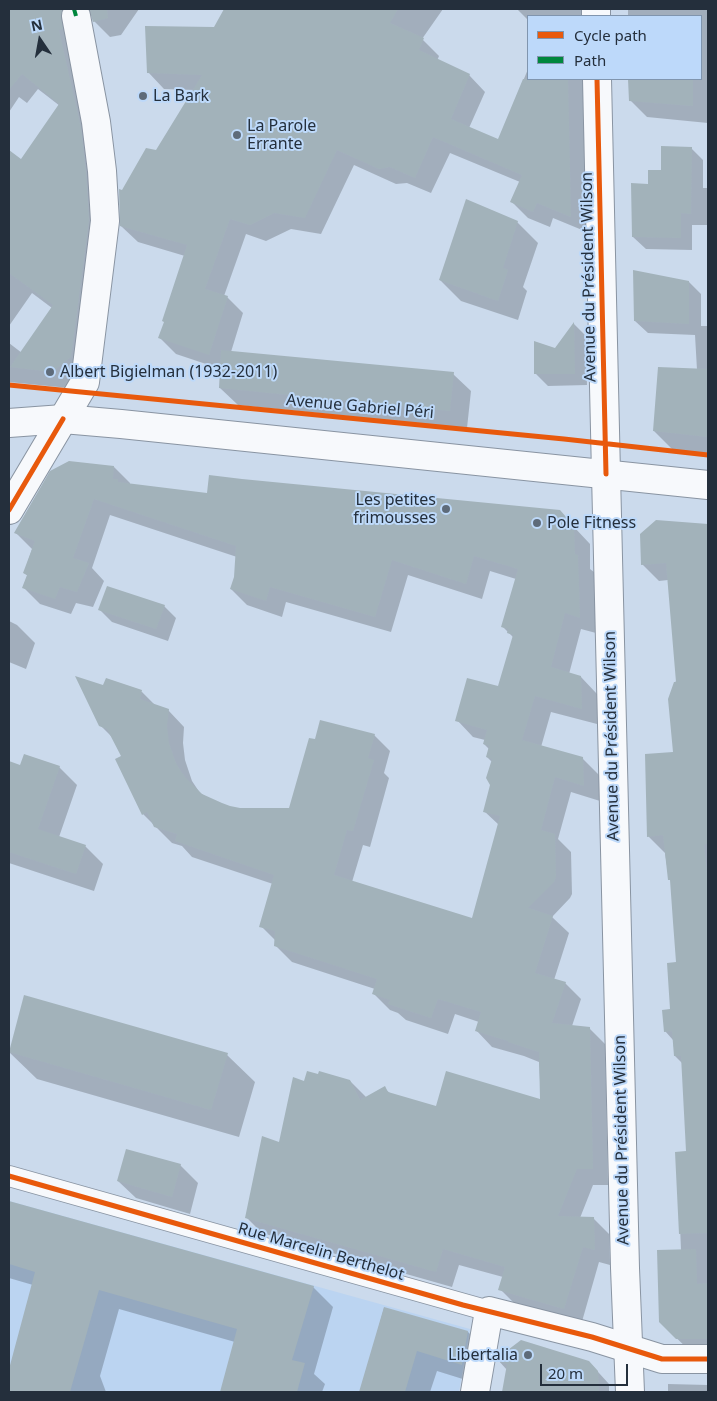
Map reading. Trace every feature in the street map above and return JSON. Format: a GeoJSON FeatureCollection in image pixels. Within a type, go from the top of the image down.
{"type":"FeatureCollection","features":[{"type":"Feature","properties":{"kind":"street"},"geometry":{"type":"LineString","coordinates":[[9,510],[85,382],[105,221],[102,171],[96,122],[75,12]]}},
{"type":"Feature","properties":{"kind":"street","name":"Avenue du Président Wilson"},"geometry":{"type":"LineString","coordinates":[[597,80],[625,1268],[630,1392]]}},
{"type":"Feature","properties":{"kind":"street"},"geometry":{"type":"LineString","coordinates":[[9,423],[63,419],[708,486]]}},
{"type":"Feature","properties":{"kind":"street","name":"Rue Marcelin Berthelot"},"geometry":{"type":"LineString","coordinates":[[9,1176],[489,1312],[592,1337],[662,1359],[708,1360]]}},
{"type":"Feature","properties":{"kind":"street"},"geometry":{"type":"LineString","coordinates":[[475,1392],[489,1312]]}},
{"type":"Feature","properties":{"kind":"shaded area"},"geometry":{"type":"Polygon","coordinates":[[[9,1201],[470,1329],[459,1392],[9,1392],[9,1201]]]}},
{"type":"Feature","properties":{"kind":"building"},"geometry":{"type":"Polygon","coordinates":[[[9,9],[63,9],[61,18],[63,29],[59,30],[81,128],[89,220],[71,357],[52,372],[10,367],[53,305],[9,273],[9,150],[21,159],[59,104],[22,74],[9,90],[9,9]]]}},
{"type":"Feature","properties":{"kind":"building"},"geometry":{"type":"Polygon","coordinates":[[[89,9],[107,9],[108,18],[93,22],[89,9]]]}},
{"type":"Feature","properties":{"kind":"building"},"geometry":{"type":"Polygon","coordinates":[[[224,9],[398,9],[390,23],[424,38],[419,50],[470,74],[451,119],[498,139],[523,79],[568,80],[571,217],[537,203],[533,212],[510,202],[522,175],[433,137],[415,178],[390,167],[379,169],[337,150],[305,218],[274,213],[250,225],[230,219],[205,289],[228,296],[209,355],[158,338],[187,245],[120,226],[119,189],[122,190],[146,148],[156,150],[202,75],[147,73],[145,26],[214,27],[224,9]]]}},
{"type":"Feature","properties":{"kind":"building"},"geometry":{"type":"Polygon","coordinates":[[[628,80],[693,80],[693,106],[629,101],[628,80]]]}},
{"type":"Feature","properties":{"kind":"building"},"geometry":{"type":"Polygon","coordinates":[[[661,146],[692,147],[691,214],[681,213],[681,238],[632,237],[631,183],[648,184],[648,170],[661,170],[661,146]]]}},
{"type":"Feature","properties":{"kind":"building"},"geometry":{"type":"Polygon","coordinates":[[[466,199],[518,221],[503,268],[508,270],[498,301],[439,280],[466,199]]]}},
{"type":"Feature","properties":{"kind":"building"},"geometry":{"type":"Polygon","coordinates":[[[633,270],[689,281],[689,324],[634,321],[633,270]]]}},
{"type":"Feature","properties":{"kind":"building"},"geometry":{"type":"Polygon","coordinates":[[[574,322],[575,374],[534,374],[534,341],[555,348],[574,322]]]}},
{"type":"Feature","properties":{"kind":"building"},"geometry":{"type":"Polygon","coordinates":[[[221,350],[454,372],[450,411],[219,388],[221,350]]]}},
{"type":"Feature","properties":{"kind":"building"},"geometry":{"type":"Polygon","coordinates":[[[658,367],[708,369],[708,437],[653,431],[658,367]]]}},
{"type":"Feature","properties":{"kind":"building"},"geometry":{"type":"Polygon","coordinates":[[[69,461],[114,466],[113,479],[118,479],[118,482],[207,493],[209,475],[560,510],[574,526],[575,554],[578,555],[580,618],[565,613],[551,667],[581,676],[582,709],[535,696],[522,740],[583,757],[584,786],[555,777],[541,830],[555,834],[556,877],[554,882],[528,908],[553,916],[535,973],[566,982],[552,1023],[590,1027],[593,1169],[577,1169],[558,1216],[594,1217],[595,1250],[583,1247],[564,1309],[498,1290],[505,1267],[443,1249],[436,1272],[245,1218],[262,1136],[279,1142],[293,1077],[304,1081],[307,1071],[318,1074],[319,1071],[350,1080],[360,1100],[385,1086],[388,1092],[436,1106],[446,1071],[540,1099],[539,1052],[475,1031],[481,1012],[438,999],[431,1018],[388,1004],[390,1000],[372,994],[377,979],[274,946],[275,931],[259,927],[274,875],[175,841],[177,834],[154,827],[147,812],[142,815],[115,759],[121,756],[107,729],[99,726],[75,676],[103,685],[106,678],[142,690],[140,699],[169,709],[167,726],[169,743],[180,770],[202,794],[230,806],[240,808],[289,808],[309,738],[315,739],[320,720],[375,734],[368,758],[374,760],[353,831],[347,830],[334,875],[472,918],[500,816],[483,812],[490,785],[486,778],[492,759],[486,757],[489,746],[483,744],[487,730],[455,721],[467,678],[498,686],[513,635],[507,633],[508,629],[501,627],[518,569],[474,556],[466,584],[392,560],[375,617],[270,587],[266,601],[230,589],[234,577],[236,546],[94,499],[73,558],[89,563],[77,592],[60,587],[55,599],[22,588],[27,575],[23,573],[35,541],[14,533],[50,471],[69,461]]]}},
{"type":"Feature","properties":{"kind":"building"},"geometry":{"type":"Polygon","coordinates":[[[656,520],[708,524],[708,843],[704,845],[708,881],[708,1233],[679,1234],[675,1152],[686,1151],[681,1056],[674,1056],[672,1031],[664,1032],[662,1010],[670,1009],[667,963],[676,962],[670,880],[668,880],[663,835],[647,837],[645,754],[673,752],[668,699],[674,682],[676,682],[666,563],[641,565],[640,534],[656,520]]]}},
{"type":"Feature","properties":{"kind":"building"},"geometry":{"type":"Polygon","coordinates":[[[107,586],[165,605],[156,629],[98,610],[107,586]]]}},
{"type":"Feature","properties":{"kind":"building"},"geometry":{"type":"Polygon","coordinates":[[[24,754],[60,766],[38,829],[86,845],[76,874],[9,852],[9,761],[20,765],[24,754]]]}},
{"type":"Feature","properties":{"kind":"building"},"geometry":{"type":"Polygon","coordinates":[[[24,995],[228,1053],[211,1110],[9,1052],[24,995]]]}},
{"type":"Feature","properties":{"kind":"building"},"geometry":{"type":"Polygon","coordinates":[[[126,1149],[181,1164],[172,1197],[117,1181],[126,1149]]]}},
{"type":"Feature","properties":{"kind":"building"},"geometry":{"type":"Polygon","coordinates":[[[9,1201],[314,1286],[292,1360],[305,1363],[297,1392],[220,1392],[237,1329],[99,1290],[70,1392],[9,1392],[9,1369],[35,1272],[9,1264],[9,1201]]]}},
{"type":"Feature","properties":{"kind":"building"},"geometry":{"type":"Polygon","coordinates":[[[696,1249],[697,1284],[708,1283],[708,1339],[676,1339],[659,1322],[657,1250],[696,1249]]]}},
{"type":"Feature","properties":{"kind":"building"},"geometry":{"type":"Polygon","coordinates":[[[384,1307],[468,1331],[462,1365],[417,1351],[405,1392],[359,1392],[384,1307]]]}},
{"type":"Feature","properties":{"kind":"building"},"geometry":{"type":"Polygon","coordinates":[[[521,1340],[589,1361],[598,1371],[599,1392],[502,1392],[507,1364],[496,1361],[496,1359],[521,1340]]]}},
{"type":"Feature","properties":{"kind":"marked path"},"geometry":{"type":"LineString","coordinates":[[74,9],[76,16]]}},
{"type":"Feature","properties":{"kind":"cycle path"},"geometry":{"type":"LineString","coordinates":[[597,80],[606,474]]}},
{"type":"Feature","properties":{"kind":"cycle path","name":"Avenue Gabriel Péri"},"geometry":{"type":"LineString","coordinates":[[9,385],[564,439],[708,455]]}},
{"type":"Feature","properties":{"kind":"cycle path"},"geometry":{"type":"LineString","coordinates":[[9,510],[63,419]]}},
{"type":"Feature","properties":{"kind":"cycle path"},"geometry":{"type":"LineString","coordinates":[[9,1176],[463,1305],[592,1337],[662,1359],[708,1359]]}},
{"type":"Feature","properties":{"kind":"place","name":"La Bark"},"geometry":{"type":"Point","coordinates":[143,96]}},
{"type":"Feature","properties":{"kind":"place","name":"La Parole Errante"},"geometry":{"type":"Point","coordinates":[237,135]}},
{"type":"Feature","properties":{"kind":"place","name":"Albert Bigielman (1932-2011)"},"geometry":{"type":"Point","coordinates":[50,372]}},
{"type":"Feature","properties":{"kind":"place","name":"Les petites frimousses"},"geometry":{"type":"Point","coordinates":[446,509]}},
{"type":"Feature","properties":{"kind":"place","name":"Pole Fitness"},"geometry":{"type":"Point","coordinates":[537,523]}},
{"type":"Feature","properties":{"kind":"place","name":"Libertalia"},"geometry":{"type":"Point","coordinates":[528,1355]}}]}
